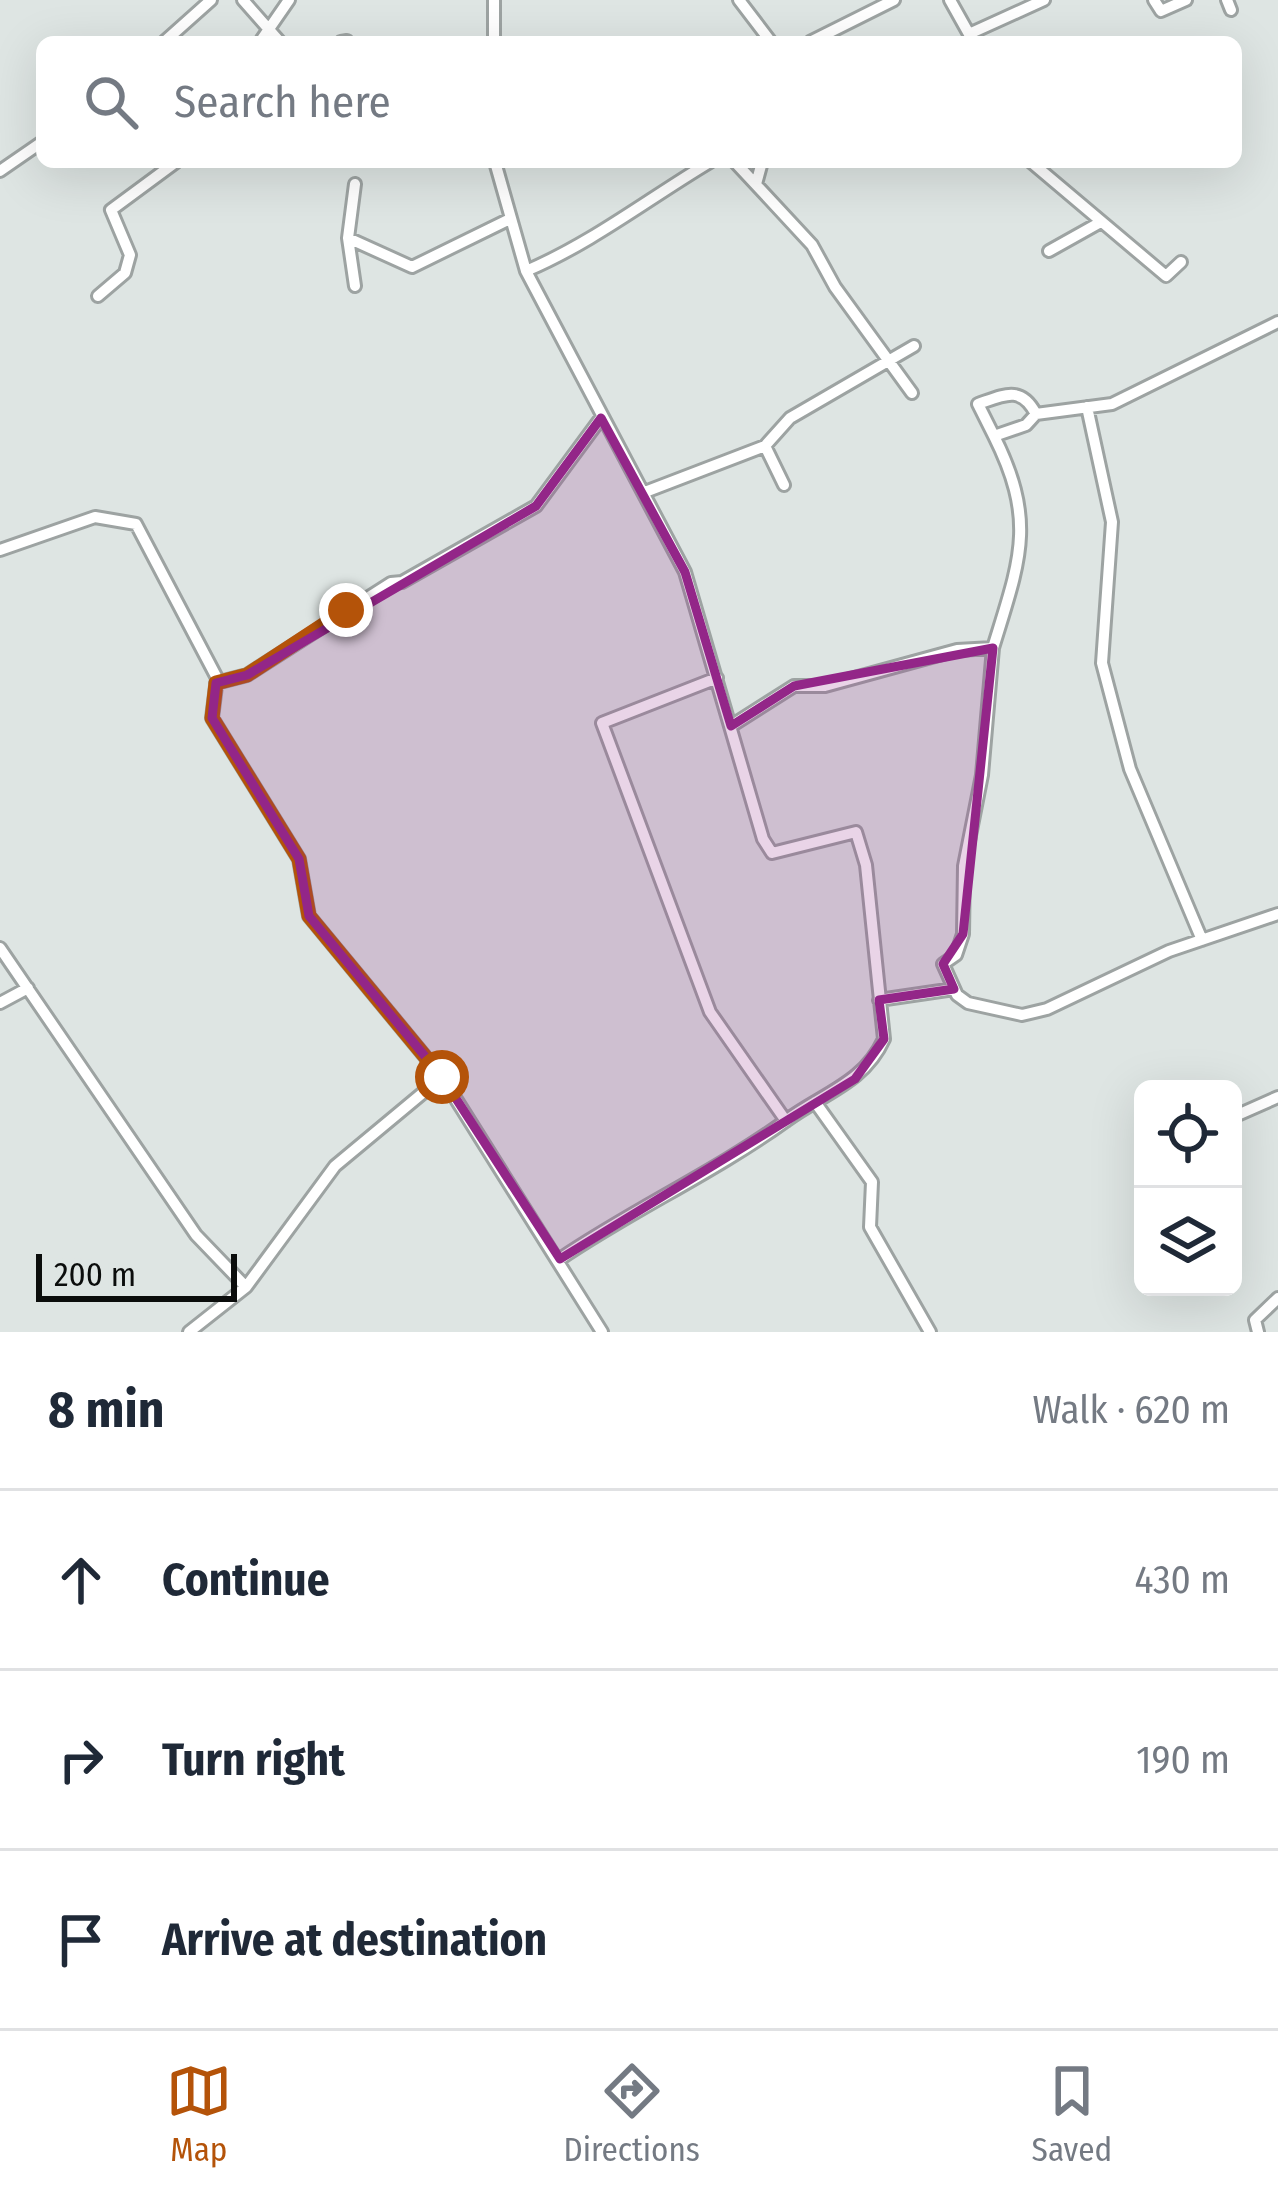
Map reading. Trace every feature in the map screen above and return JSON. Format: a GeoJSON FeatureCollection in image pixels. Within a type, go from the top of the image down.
{"type":"FeatureCollection","features":[{"type":"Feature","properties":{"kind":"street"},"geometry":{"type":"LineString","coordinates":[[171,36],[211,0]]}},
{"type":"Feature","properties":{"kind":"street"},"geometry":{"type":"LineString","coordinates":[[243,0],[275,36]]}},
{"type":"Feature","properties":{"kind":"street"},"geometry":{"type":"LineString","coordinates":[[263,36],[289,0]]}},
{"type":"Feature","properties":{"kind":"street"},"geometry":{"type":"LineString","coordinates":[[494,0],[494,36]]}},
{"type":"Feature","properties":{"kind":"street"},"geometry":{"type":"LineString","coordinates":[[739,0],[766,36]]}},
{"type":"Feature","properties":{"kind":"street"},"geometry":{"type":"LineString","coordinates":[[822,36],[894,0]]}},
{"type":"Feature","properties":{"kind":"street"},"geometry":{"type":"LineString","coordinates":[[950,0],[965,36]]}},
{"type":"Feature","properties":{"kind":"street"},"geometry":{"type":"LineString","coordinates":[[970,36],[1044,0]]}},
{"type":"Feature","properties":{"kind":"street"},"geometry":{"type":"LineString","coordinates":[[1154,0],[1161,11],[1186,0]]}},
{"type":"Feature","properties":{"kind":"street"},"geometry":{"type":"LineString","coordinates":[[0,171],[36,146]]}},
{"type":"Feature","properties":{"kind":"street"},"geometry":{"type":"LineString","coordinates":[[98,296],[125,273],[130,255],[109,214],[168,168]]}},
{"type":"Feature","properties":{"kind":"street"},"geometry":{"type":"LineString","coordinates":[[496,168],[526,271],[685,572],[772,853],[856,832],[866,865],[884,1040],[874,1061],[726,1164],[656,1198],[560,1259]]}},
{"type":"Feature","properties":{"kind":"street"},"geometry":{"type":"LineString","coordinates":[[526,271],[581,248],[620,216],[700,168]]}},
{"type":"Feature","properties":{"kind":"street"},"geometry":{"type":"LineString","coordinates":[[741,168],[812,245],[835,287],[912,393]]}},
{"type":"Feature","properties":{"kind":"street"},"geometry":{"type":"LineString","coordinates":[[756,184],[760,168]]}},
{"type":"Feature","properties":{"kind":"street"},"geometry":{"type":"LineString","coordinates":[[1039,168],[1166,275],[1181,262]]}},
{"type":"Feature","properties":{"kind":"street"},"geometry":{"type":"LineString","coordinates":[[355,184],[348,238],[355,286]]}},
{"type":"Feature","properties":{"kind":"street"},"geometry":{"type":"LineString","coordinates":[[348,238],[412,267],[438,259],[509,219]]}},
{"type":"Feature","properties":{"kind":"street"},"geometry":{"type":"LineString","coordinates":[[1049,251],[1099,223]]}},
{"type":"Feature","properties":{"kind":"street"},"geometry":{"type":"LineString","coordinates":[[994,436],[1026,424],[1036,414],[1112,404],[1278,322]]}},
{"type":"Feature","properties":{"kind":"street"},"geometry":{"type":"LineString","coordinates":[[645,492],[766,446],[790,418],[914,346]]}},
{"type":"Feature","properties":{"kind":"street"},"geometry":{"type":"LineString","coordinates":[[1036,414],[1026,397],[1015,392],[978,404],[978,413],[1017,481],[1024,532],[993,647],[982,775],[964,866],[963,934],[956,955],[943,964],[954,989],[968,1003],[1022,1015],[1202,940],[1278,914]]}},
{"type":"Feature","properties":{"kind":"street"},"geometry":{"type":"LineString","coordinates":[[1087,407],[1112,522],[1102,663],[1130,769],[1202,940]]}},
{"type":"Feature","properties":{"kind":"street"},"geometry":{"type":"LineString","coordinates":[[216,683],[247,675],[391,583],[401,582],[536,506],[601,418]]}},
{"type":"Feature","properties":{"kind":"street"},"geometry":{"type":"LineString","coordinates":[[766,446],[784,485]]}},
{"type":"Feature","properties":{"kind":"street"},"geometry":{"type":"LineString","coordinates":[[0,550],[95,518],[136,524],[216,683],[212,718],[299,859],[309,916],[442,1077],[602,1332]]}},
{"type":"Feature","properties":{"kind":"street"},"geometry":{"type":"LineString","coordinates":[[731,726],[794,686],[825,686],[957,650],[993,647]]}},
{"type":"Feature","properties":{"kind":"street"},"geometry":{"type":"LineString","coordinates":[[717,678],[602,723],[710,1012],[786,1121]]}},
{"type":"Feature","properties":{"kind":"street"},"geometry":{"type":"LineString","coordinates":[[0,948],[196,1235],[245,1287]]}},
{"type":"Feature","properties":{"kind":"street"},"geometry":{"type":"LineString","coordinates":[[0,1003],[28,988]]}},
{"type":"Feature","properties":{"kind":"street"},"geometry":{"type":"LineString","coordinates":[[879,1000],[954,989]]}},
{"type":"Feature","properties":{"kind":"street"},"geometry":{"type":"LineString","coordinates":[[189,1332],[245,1287],[335,1166],[442,1077]]}},
{"type":"Feature","properties":{"kind":"street"},"geometry":{"type":"LineString","coordinates":[[1242,1113],[1278,1096]]}},
{"type":"Feature","properties":{"kind":"street"},"geometry":{"type":"LineString","coordinates":[[815,1102],[872,1182],[871,1227],[929,1332]]}},
{"type":"Feature","properties":{"kind":"street"},"geometry":{"type":"LineString","coordinates":[[1258,1332],[1255,1321],[1278,1298]]}},
{"type":"Feature","properties":{"kind":"highlighted area"},"geometry":{"type":"Polygon","coordinates":[[[601,418],[685,572],[731,726],[794,686],[993,648],[963,934],[943,964],[954,989],[879,1000],[884,1039],[855,1079],[560,1259],[442,1077],[309,916],[299,859],[212,718],[216,683],[247,675],[536,506],[601,418]]]}},
{"type":"Feature","properties":{"kind":"route"},"geometry":{"type":"LineString","coordinates":[[346,610],[247,675],[216,683],[212,718],[299,859],[309,916],[442,1077]]}}]}
